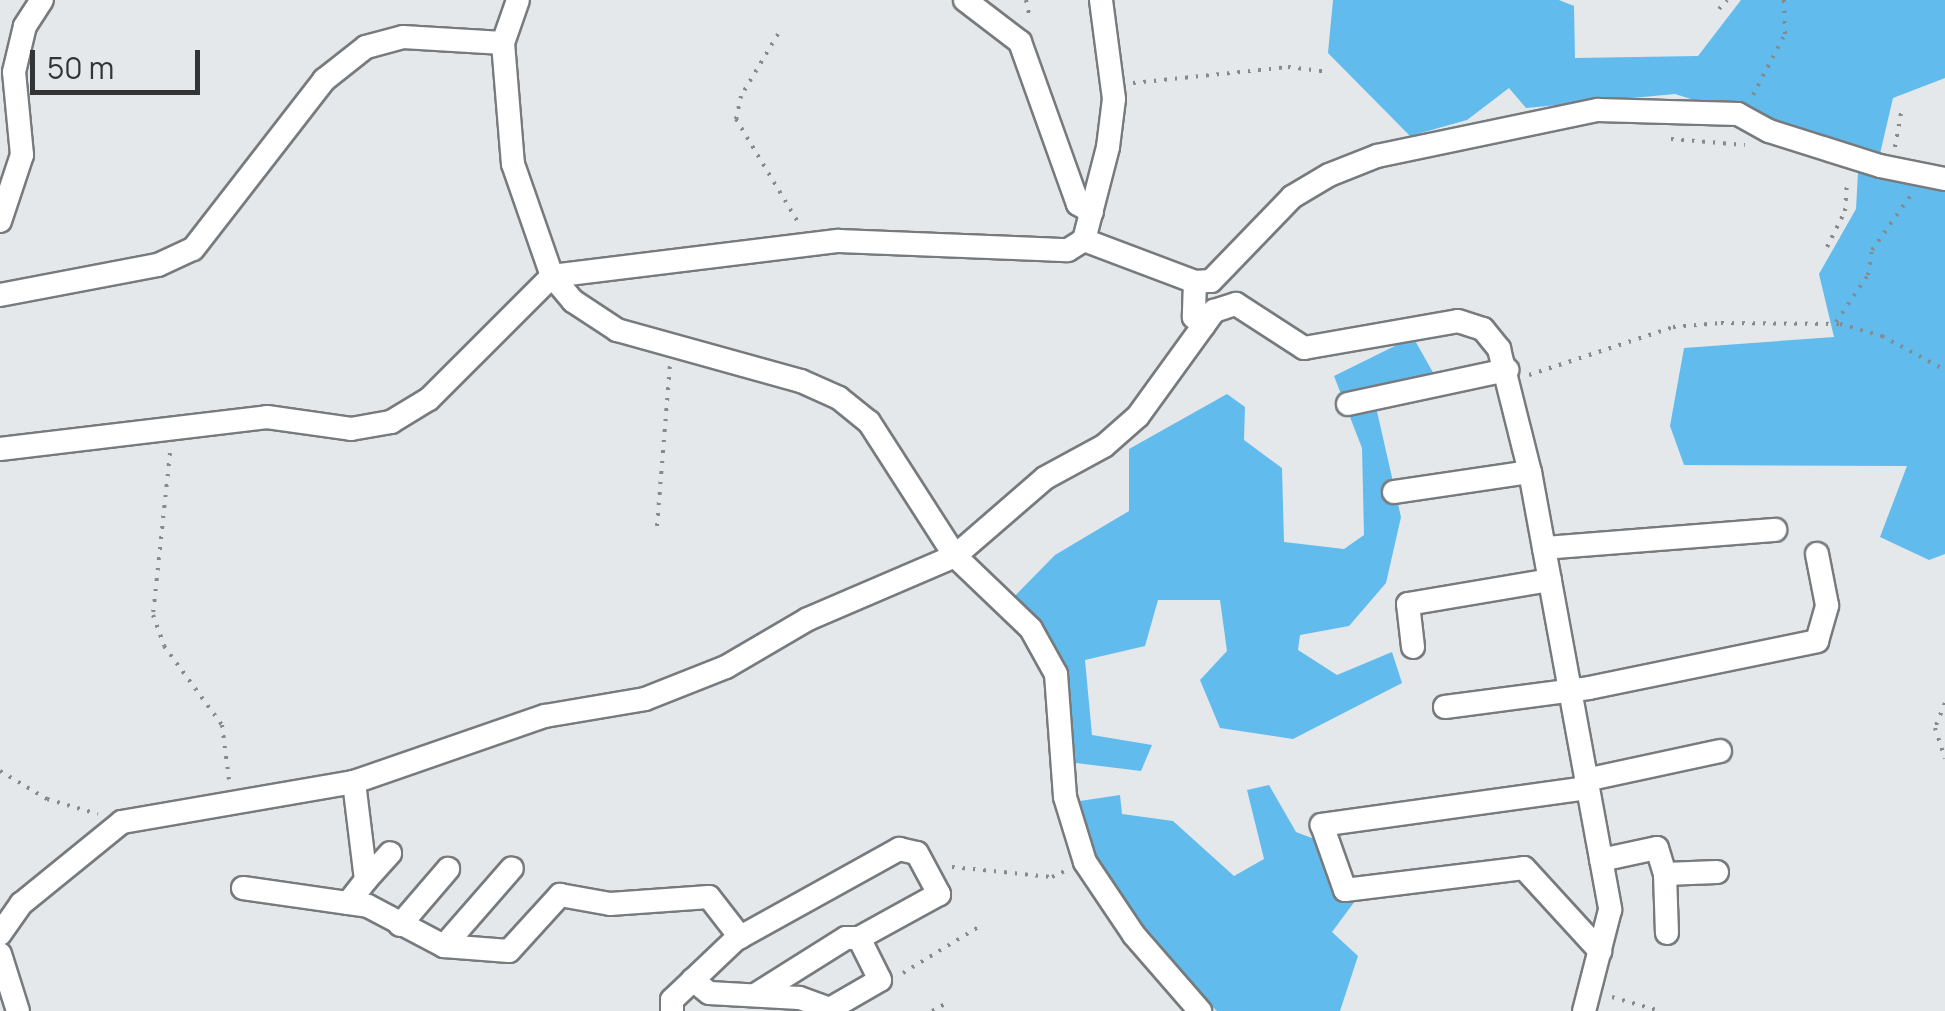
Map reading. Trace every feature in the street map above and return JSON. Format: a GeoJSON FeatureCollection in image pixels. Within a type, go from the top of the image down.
{"type":"FeatureCollection","features":[{"type":"Feature","properties":{"kind":"street"},"geometry":{"type":"LineString","coordinates":[[0,221],[22,156],[14,72],[26,26],[42,0]]}},
{"type":"Feature","properties":{"kind":"street"},"geometry":{"type":"LineString","coordinates":[[518,0],[503,43],[514,164],[552,276],[573,301],[617,330],[801,381],[839,398],[869,422],[956,556],[1031,629],[1056,674],[1065,798],[1085,862],[1134,935],[1200,1011]]}},
{"type":"Feature","properties":{"kind":"street"},"geometry":{"type":"LineString","coordinates":[[965,0],[1020,42],[1078,204],[1092,212]]}},
{"type":"Feature","properties":{"kind":"street"},"geometry":{"type":"LineString","coordinates":[[0,450],[68,438],[174,432],[267,417],[351,429],[391,422],[429,399],[552,276],[839,241],[1068,250],[1084,240],[1108,146],[1112,85],[1101,0]]}},
{"type":"Feature","properties":{"kind":"street"},"geometry":{"type":"LineString","coordinates":[[0,294],[158,265],[193,249],[324,80],[366,48],[402,37],[503,43]]}},
{"type":"Feature","properties":{"kind":"street"},"geometry":{"type":"LineString","coordinates":[[1084,240],[1195,282],[1211,281],[1292,196],[1376,156],[1598,110],[1738,114],[1769,131],[1848,156],[1918,176],[1945,179]]}},
{"type":"Feature","properties":{"kind":"street"},"geometry":{"type":"LineString","coordinates":[[1195,282],[1194,317],[1204,326]]}},
{"type":"Feature","properties":{"kind":"street"},"geometry":{"type":"LineString","coordinates":[[0,934],[21,904],[122,822],[354,782],[545,716],[644,699],[726,667],[808,620],[956,556],[1045,478],[1104,446],[1138,416],[1214,311],[1236,304],[1304,348],[1470,323],[1493,338],[1508,375],[1530,472],[1610,910],[1586,1001]]}},
{"type":"Feature","properties":{"kind":"street"},"geometry":{"type":"LineString","coordinates":[[1348,404],[1508,375]]}},
{"type":"Feature","properties":{"kind":"street"},"geometry":{"type":"LineString","coordinates":[[1394,492],[1530,472]]}},
{"type":"Feature","properties":{"kind":"street"},"geometry":{"type":"LineString","coordinates":[[1544,548],[1775,530]]}},
{"type":"Feature","properties":{"kind":"street"},"geometry":{"type":"LineString","coordinates":[[1445,706],[1572,689],[1817,642],[1826,605],[1816,554]]}},
{"type":"Feature","properties":{"kind":"street"},"geometry":{"type":"LineString","coordinates":[[1414,647],[1408,604],[1550,580]]}},
{"type":"Feature","properties":{"kind":"street"},"geometry":{"type":"LineString","coordinates":[[1600,951],[1524,868],[1345,890],[1322,825],[1586,784],[1720,752]]}},
{"type":"Feature","properties":{"kind":"street"},"geometry":{"type":"LineString","coordinates":[[354,782],[366,880]]}},
{"type":"Feature","properties":{"kind":"street"},"geometry":{"type":"LineString","coordinates":[[1601,860],[1657,848],[1666,874],[1668,932]]}},
{"type":"Feature","properties":{"kind":"street"},"geometry":{"type":"LineString","coordinates":[[672,1011],[672,1000],[740,937],[899,850],[918,853],[939,894],[860,938],[846,938],[755,996]]}},
{"type":"Feature","properties":{"kind":"street"},"geometry":{"type":"LineString","coordinates":[[348,903],[390,853]]}},
{"type":"Feature","properties":{"kind":"street"},"geometry":{"type":"LineString","coordinates":[[444,946],[512,868]]}},
{"type":"Feature","properties":{"kind":"street"},"geometry":{"type":"LineString","coordinates":[[400,925],[448,869]]}},
{"type":"Feature","properties":{"kind":"street"},"geometry":{"type":"LineString","coordinates":[[1666,874],[1716,872]]}},
{"type":"Feature","properties":{"kind":"street"},"geometry":{"type":"LineString","coordinates":[[243,888],[348,903],[444,946],[509,951],[560,896],[610,904],[709,897],[740,937]]}},
{"type":"Feature","properties":{"kind":"street"},"geometry":{"type":"LineString","coordinates":[[693,980],[709,993],[798,998],[830,1009],[880,980],[860,938]]}},
{"type":"Feature","properties":{"kind":"street"},"geometry":{"type":"LineString","coordinates":[[0,954],[18,1011]]}},
{"type":"Feature","properties":{"kind":"path"},"geometry":{"type":"LineString","coordinates":[[1719,9],[1727,0]]}},
{"type":"Feature","properties":{"kind":"path"},"geometry":{"type":"LineString","coordinates":[[1738,114],[1780,48],[1784,0]]}},
{"type":"Feature","properties":{"kind":"path"},"geometry":{"type":"LineString","coordinates":[[778,34],[741,96],[736,119],[794,211],[801,246]]}},
{"type":"Feature","properties":{"kind":"path"},"geometry":{"type":"LineString","coordinates":[[1112,85],[1288,67],[1327,72]]}},
{"type":"Feature","properties":{"kind":"path"},"geometry":{"type":"LineString","coordinates":[[1891,169],[1901,112]]}},
{"type":"Feature","properties":{"kind":"path"},"geometry":{"type":"LineString","coordinates":[[1670,139],[1747,145],[1769,131]]}},
{"type":"Feature","properties":{"kind":"path"},"geometry":{"type":"LineString","coordinates":[[1828,247],[1845,211],[1848,156]]}},
{"type":"Feature","properties":{"kind":"path"},"geometry":{"type":"LineString","coordinates":[[1836,324],[1918,176]]}},
{"type":"Feature","properties":{"kind":"path"},"geometry":{"type":"LineString","coordinates":[[1508,375],[1673,326],[1836,324],[1882,336],[1945,370]]}},
{"type":"Feature","properties":{"kind":"path"},"geometry":{"type":"LineString","coordinates":[[657,526],[672,348]]}},
{"type":"Feature","properties":{"kind":"path"},"geometry":{"type":"LineString","coordinates":[[174,432],[153,615],[164,646],[222,726],[229,805]]}},
{"type":"Feature","properties":{"kind":"path"},"geometry":{"type":"LineString","coordinates":[[1945,703],[1935,728],[1945,758]]}},
{"type":"Feature","properties":{"kind":"path"},"geometry":{"type":"LineString","coordinates":[[0,772],[46,799],[122,822]]}},
{"type":"Feature","properties":{"kind":"path"},"geometry":{"type":"LineString","coordinates":[[928,874],[943,867],[1052,877],[1085,862]]}},
{"type":"Feature","properties":{"kind":"path"},"geometry":{"type":"LineString","coordinates":[[880,980],[891,980],[980,926]]}},
{"type":"Feature","properties":{"kind":"path"},"geometry":{"type":"LineString","coordinates":[[1586,1001],[1660,1011]]}},
{"type":"Feature","properties":{"kind":"path"},"geometry":{"type":"LineString","coordinates":[[932,1011],[948,1002]]}},
{"type":"Feature","properties":{"kind":"shaded area"},"geometry":{"type":"Polygon","coordinates":[[[1333,0],[1559,0],[1574,6],[1575,58],[1698,56],[1741,0],[1945,0],[1945,78],[1893,98],[1879,158],[1675,94],[1526,108],[1509,88],[1467,120],[1410,136],[1328,53],[1333,0]]]}},
{"type":"Feature","properties":{"kind":"shaded area"},"geometry":{"type":"Polygon","coordinates":[[[1858,172],[1945,190],[1945,554],[1929,560],[1880,537],[1907,466],[1684,465],[1670,426],[1684,348],[1834,337],[1819,274],[1856,209],[1858,172]]]}},
{"type":"Feature","properties":{"kind":"shaded area"},"geometry":{"type":"Polygon","coordinates":[[[1413,337],[1444,392],[1376,407],[1401,517],[1386,583],[1349,626],[1300,635],[1298,650],[1337,675],[1392,652],[1402,683],[1293,739],[1220,728],[1200,680],[1227,651],[1220,600],[1158,600],[1145,646],[1085,660],[1092,735],[1152,745],[1141,771],[1076,763],[1067,679],[1010,601],[1055,555],[1129,511],[1129,449],[1227,394],[1245,407],[1244,440],[1282,468],[1284,542],[1344,549],[1364,535],[1362,448],[1334,376],[1413,337]]]}},
{"type":"Feature","properties":{"kind":"shaded area"},"geometry":{"type":"Polygon","coordinates":[[[1269,785],[1296,832],[1317,840],[1337,893],[1355,901],[1332,932],[1358,956],[1340,1011],[1217,1011],[1184,981],[1095,861],[1073,802],[1120,795],[1122,814],[1173,821],[1234,876],[1264,859],[1247,790],[1269,785]]]}}]}
